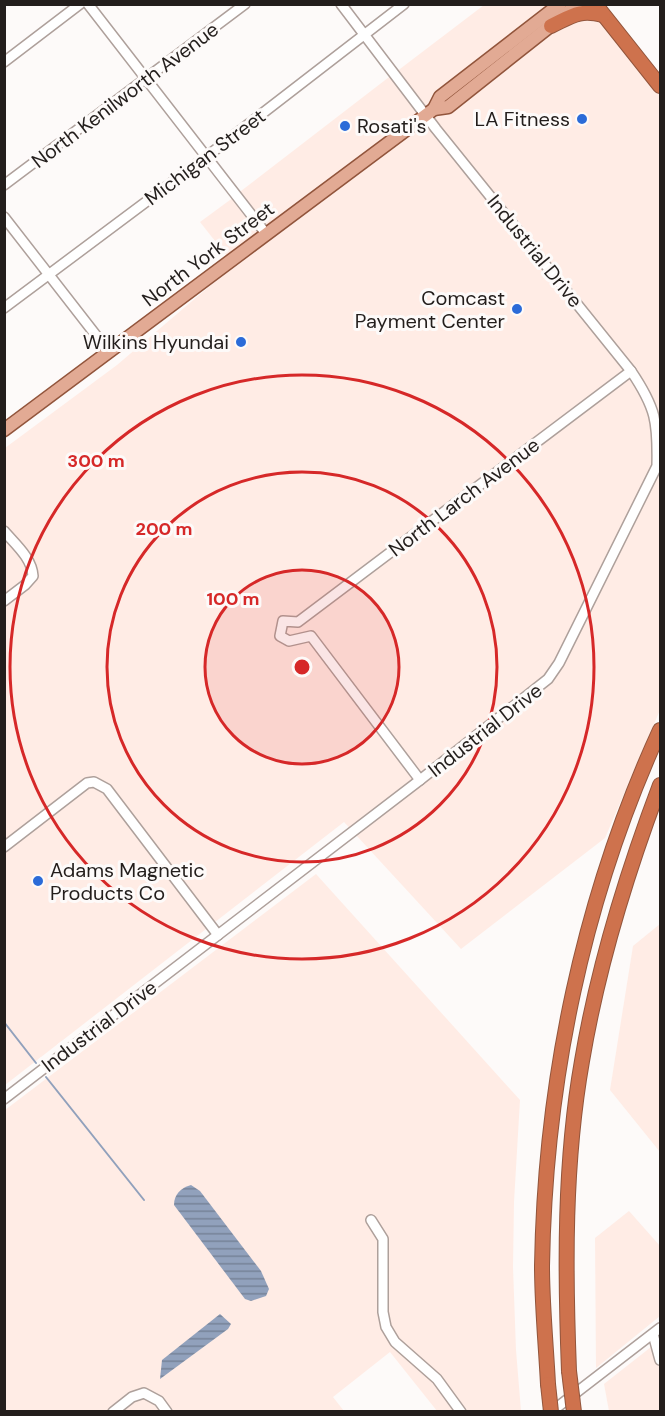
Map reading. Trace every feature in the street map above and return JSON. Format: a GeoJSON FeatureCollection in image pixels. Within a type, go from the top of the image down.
{"type":"FeatureCollection","features":[{"type":"Feature","properties":{"kind":"highway"},"geometry":{"type":"LineString","coordinates":[[551,26],[570,15],[604,7]]}},
{"type":"Feature","properties":{"kind":"highway"},"geometry":{"type":"LineString","coordinates":[[604,7],[660,74]]}},
{"type":"Feature","properties":{"kind":"highway"},"geometry":{"type":"LineString","coordinates":[[604,7],[660,86]]}},
{"type":"Feature","properties":{"kind":"highway"},"geometry":{"type":"LineString","coordinates":[[551,1412],[542,1268],[545,1185],[555,1084],[593,908],[612,849],[641,772],[660,730]]}},
{"type":"Feature","properties":{"kind":"highway"},"geometry":{"type":"LineString","coordinates":[[574,1412],[569,1371],[567,1236],[572,1146],[580,1070],[594,997],[615,916],[633,858],[660,785]]}},
{"type":"Feature","properties":{"kind":"main road","name":"North York Street"},"geometry":{"type":"LineString","coordinates":[[4,430],[430,112],[440,97],[560,4]]}},
{"type":"Feature","properties":{"kind":"main road","name":"North York Street"},"geometry":{"type":"LineString","coordinates":[[430,112],[447,107],[578,4]]}},
{"type":"Feature","properties":{"kind":"street"},"geometry":{"type":"LineString","coordinates":[[4,62],[80,4]]}},
{"type":"Feature","properties":{"kind":"street"},"geometry":{"type":"LineString","coordinates":[[88,4],[267,235]]}},
{"type":"Feature","properties":{"kind":"street","name":"North Kenilworth Avenue"},"geometry":{"type":"LineString","coordinates":[[4,185],[147,80],[245,4]]}},
{"type":"Feature","properties":{"kind":"street","name":"Industrial Drive"},"geometry":{"type":"LineString","coordinates":[[4,1099],[538,689],[559,663],[657,466],[658,431],[651,405],[631,371],[430,112],[342,4]]}},
{"type":"Feature","properties":{"kind":"street","name":"Michigan Street"},"geometry":{"type":"LineString","coordinates":[[4,308],[405,4]]}},
{"type":"Feature","properties":{"kind":"street"},"geometry":{"type":"LineString","coordinates":[[4,217],[109,352]]}},
{"type":"Feature","properties":{"kind":"street","name":"North Larch Avenue"},"geometry":{"type":"LineString","coordinates":[[420,780],[311,636],[289,641],[280,636],[283,621],[298,622],[631,371]]}},
{"type":"Feature","properties":{"kind":"street"},"geometry":{"type":"LineString","coordinates":[[4,531],[28,561],[33,576],[4,602]]}},
{"type":"Feature","properties":{"kind":"street"},"geometry":{"type":"LineString","coordinates":[[4,847],[87,783],[94,782],[106,789],[218,935]]}},
{"type":"Feature","properties":{"kind":"street"},"geometry":{"type":"LineString","coordinates":[[371,1220],[383,1239],[383,1312],[386,1327],[395,1342],[437,1379],[461,1412]]}},
{"type":"Feature","properties":{"kind":"street"},"geometry":{"type":"LineString","coordinates":[[657,1331],[660,1360]]}},
{"type":"Feature","properties":{"kind":"street"},"geometry":{"type":"LineString","coordinates":[[551,1412],[657,1331]]}},
{"type":"Feature","properties":{"kind":"street"},"geometry":{"type":"LineString","coordinates":[[113,1412],[132,1397],[144,1393],[159,1401],[167,1412]]}},
{"type":"Feature","properties":{"kind":"shaded area"},"geometry":{"type":"Polygon","coordinates":[[[484,5],[565,5],[427,112],[396,72],[484,5]]]}},
{"type":"Feature","properties":{"kind":"shaded area"},"geometry":{"type":"Polygon","coordinates":[[[573,5],[589,5],[660,95],[660,710],[605,838],[461,949],[344,822],[5,1085],[5,448],[117,365],[265,239],[573,5]]]}},
{"type":"Feature","properties":{"kind":"shaded area"},"geometry":{"type":"Polygon","coordinates":[[[393,74],[423,115],[267,232],[237,194],[393,74]]]}},
{"type":"Feature","properties":{"kind":"shaded area"},"geometry":{"type":"Polygon","coordinates":[[[234,197],[264,234],[230,260],[200,222],[234,197]]]}},
{"type":"Feature","properties":{"kind":"shaded area"},"geometry":{"type":"Polygon","coordinates":[[[316,874],[520,1100],[513,1267],[521,1411],[437,1411],[390,1352],[333,1397],[344,1411],[5,1412],[5,1110],[316,874]]]}},
{"type":"Feature","properties":{"kind":"shaded area"},"geometry":{"type":"Polygon","coordinates":[[[660,924],[660,1152],[610,1090],[633,946],[660,924]]]}},
{"type":"Feature","properties":{"kind":"shaded area"},"geometry":{"type":"Polygon","coordinates":[[[629,1211],[660,1246],[660,1316],[596,1368],[595,1238],[629,1211]]]}},
{"type":"Feature","properties":{"kind":"shaded area"},"geometry":{"type":"Polygon","coordinates":[[[660,1340],[660,1411],[609,1411],[604,1384],[660,1340]]]}},
{"type":"Feature","properties":{"kind":"water"},"geometry":{"type":"Polygon","coordinates":[[[191,1185],[200,1191],[261,1271],[269,1289],[266,1296],[251,1301],[245,1299],[174,1205],[179,1192],[191,1185]]]}},
{"type":"Feature","properties":{"kind":"water"},"geometry":{"type":"Polygon","coordinates":[[[220,1314],[231,1324],[228,1329],[160,1379],[162,1360],[220,1314]]]}},
{"type":"Feature","properties":{"kind":"waterway"},"geometry":{"type":"LineString","coordinates":[[4,1022],[36,1063]]}},
{"type":"Feature","properties":{"kind":"waterway"},"geometry":{"type":"LineString","coordinates":[[46,1077],[144,1200]]}},
{"type":"Feature","properties":{"kind":"place","name":"LA Fitness"},"geometry":{"type":"Point","coordinates":[582,119]}},
{"type":"Feature","properties":{"kind":"place","name":"Rosati's"},"geometry":{"type":"Point","coordinates":[345,126]}},
{"type":"Feature","properties":{"kind":"place","name":"Comcast Payment Center"},"geometry":{"type":"Point","coordinates":[517,309]}},
{"type":"Feature","properties":{"kind":"place","name":"Wilkins Hyundai"},"geometry":{"type":"Point","coordinates":[241,342]}},
{"type":"Feature","properties":{"kind":"place","name":"Adams Magnetic Products Co"},"geometry":{"type":"Point","coordinates":[38,881]}}]}
